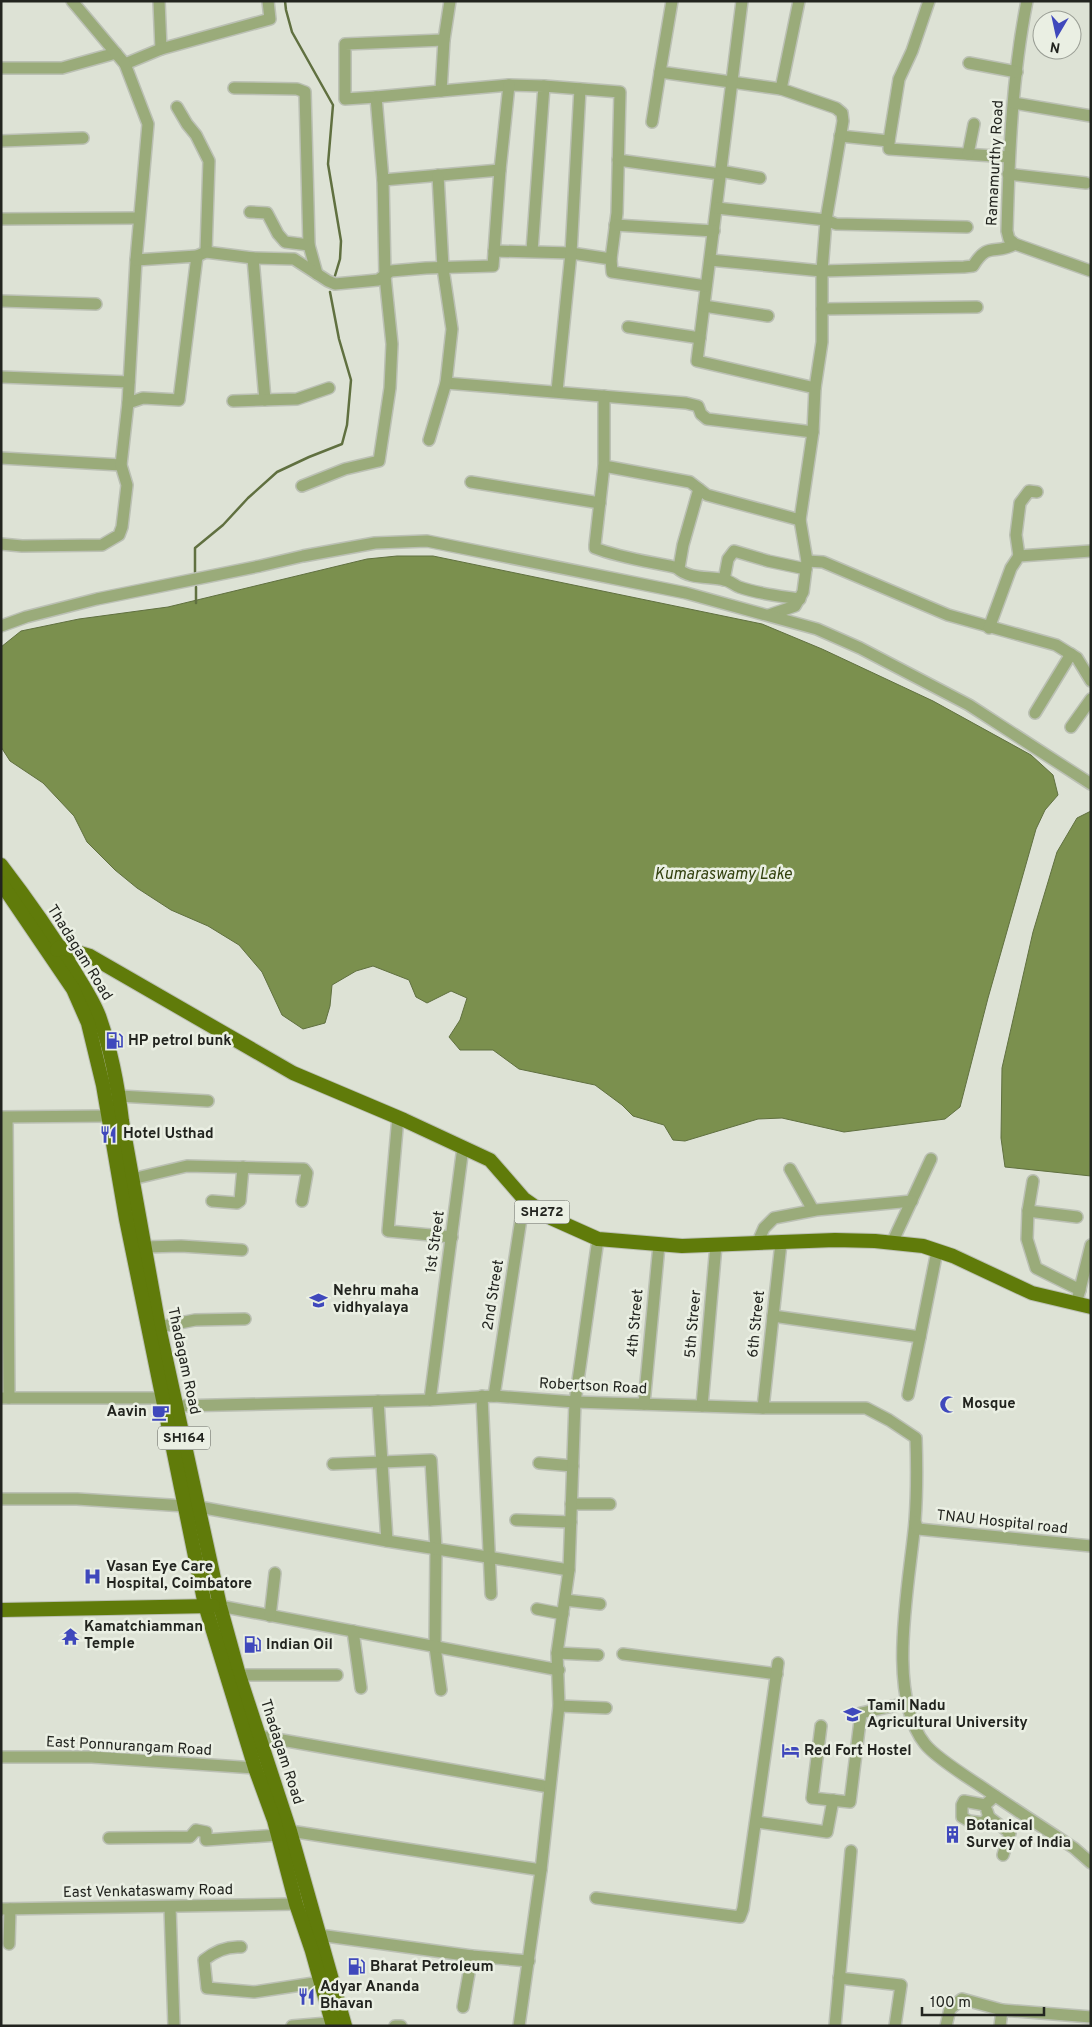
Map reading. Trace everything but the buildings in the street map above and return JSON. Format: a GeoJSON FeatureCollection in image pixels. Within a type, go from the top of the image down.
{"type":"FeatureCollection","features":[{"type":"Feature","properties":{"kind":"main road","name":"Thadagam Road"},"geometry":{"type":"LineString","coordinates":[[1,865],[98,1016],[111,1057],[159,1327],[177,1406],[205,1605],[255,1768],[284,1833],[296,1904],[321,1982],[338,2024]]}},
{"type":"Feature","properties":{"kind":"main road","name":"Thadagam Road"},"geometry":{"type":"LineString","coordinates":[[1,882],[55,951],[88,1023],[103,1085],[126,1219],[162,1398],[239,1676],[259,1736],[284,1833],[319,1935],[338,2024]]}},
{"type":"Feature","properties":{"kind":"main road","name":"SH272"},"geometry":{"type":"LineString","coordinates":[[55,951],[90,956],[293,1074],[398,1117],[490,1160],[524,1199],[551,1218],[598,1239],[659,1245],[757,1244],[835,1240],[923,1246],[953,1256],[1032,1293],[1078,1297],[1091,1307]]}},
{"type":"Feature","properties":{"kind":"main road"},"geometry":{"type":"LineString","coordinates":[[1,1610],[220,1606]]}},
{"type":"Feature","properties":{"kind":"street"},"geometry":{"type":"LineString","coordinates":[[1,544],[22,546],[102,545],[119,536],[122,526],[127,485],[121,465],[128,403],[136,260],[148,124],[125,64],[72,1]]}},
{"type":"Feature","properties":{"kind":"street"},"geometry":{"type":"LineString","coordinates":[[159,1],[161,49]]}},
{"type":"Feature","properties":{"kind":"street"},"geometry":{"type":"LineString","coordinates":[[125,64],[161,49],[270,19],[268,1]]}},
{"type":"Feature","properties":{"kind":"street"},"geometry":{"type":"LineString","coordinates":[[441,91],[444,40],[450,1]]}},
{"type":"Feature","properties":{"kind":"street"},"geometry":{"type":"LineString","coordinates":[[652,122],[672,1]]}},
{"type":"Feature","properties":{"kind":"street"},"geometry":{"type":"LineString","coordinates":[[742,1],[697,361],[815,388]]}},
{"type":"Feature","properties":{"kind":"street"},"geometry":{"type":"LineString","coordinates":[[781,89],[799,1]]}},
{"type":"Feature","properties":{"kind":"street"},"geometry":{"type":"LineString","coordinates":[[929,1],[912,51],[899,80],[889,149],[1009,157]]}},
{"type":"Feature","properties":{"kind":"street","name":"Ramamurthy Road"},"geometry":{"type":"LineString","coordinates":[[1015,244],[1009,239],[1007,231],[1008,174],[1020,36],[1027,1]]}},
{"type":"Feature","properties":{"kind":"street"},"geometry":{"type":"LineString","coordinates":[[444,40],[345,44],[344,99],[509,85],[620,92],[615,225],[611,259],[612,272],[706,286]]}},
{"type":"Feature","properties":{"kind":"street"},"geometry":{"type":"LineString","coordinates":[[1,68],[62,68],[116,53]]}},
{"type":"Feature","properties":{"kind":"street"},"geometry":{"type":"LineString","coordinates":[[969,62],[1017,72]]}},
{"type":"Feature","properties":{"kind":"street"},"geometry":{"type":"LineString","coordinates":[[660,72],[781,89],[836,108],[842,113],[843,120],[826,220],[822,271],[822,342],[815,388],[814,432],[800,520],[806,565],[803,592],[796,606],[769,615]]}},
{"type":"Feature","properties":{"kind":"street"},"geometry":{"type":"LineString","coordinates":[[136,260],[202,254],[294,259],[335,284],[378,280],[391,271],[493,266],[509,85]]}},
{"type":"Feature","properties":{"kind":"street"},"geometry":{"type":"LineString","coordinates":[[532,251],[544,86]]}},
{"type":"Feature","properties":{"kind":"street"},"geometry":{"type":"LineString","coordinates":[[234,88],[296,89],[304,92],[309,246],[317,274]]}},
{"type":"Feature","properties":{"kind":"street"},"geometry":{"type":"LineString","coordinates":[[557,391],[571,253],[580,89]]}},
{"type":"Feature","properties":{"kind":"street"},"geometry":{"type":"LineString","coordinates":[[302,486],[345,469],[379,461],[390,388],[392,344],[385,276],[383,180],[376,97]]}},
{"type":"Feature","properties":{"kind":"street"},"geometry":{"type":"LineString","coordinates":[[1014,103],[1091,116]]}},
{"type":"Feature","properties":{"kind":"street"},"geometry":{"type":"LineString","coordinates":[[128,403],[143,398],[179,400],[202,254],[209,161],[196,135],[177,107]]}},
{"type":"Feature","properties":{"kind":"street"},"geometry":{"type":"LineString","coordinates":[[968,154],[974,124]]}},
{"type":"Feature","properties":{"kind":"street"},"geometry":{"type":"LineString","coordinates":[[840,136],[889,141]]}},
{"type":"Feature","properties":{"kind":"street"},"geometry":{"type":"LineString","coordinates":[[1,141],[83,138]]}},
{"type":"Feature","properties":{"kind":"street"},"geometry":{"type":"LineString","coordinates":[[618,160],[760,178]]}},
{"type":"Feature","properties":{"kind":"street"},"geometry":{"type":"LineString","coordinates":[[383,180],[500,170]]}},
{"type":"Feature","properties":{"kind":"street"},"geometry":{"type":"LineString","coordinates":[[1008,174],[1086,183]]}},
{"type":"Feature","properties":{"kind":"street"},"geometry":{"type":"LineString","coordinates":[[429,440],[446,383],[452,329],[444,268],[438,175]]}},
{"type":"Feature","properties":{"kind":"street"},"geometry":{"type":"LineString","coordinates":[[717,208],[826,220],[836,224],[967,227]]}},
{"type":"Feature","properties":{"kind":"street"},"geometry":{"type":"LineString","coordinates":[[250,212],[267,213],[278,234],[286,242],[309,246]]}},
{"type":"Feature","properties":{"kind":"street"},"geometry":{"type":"LineString","coordinates":[[1,219],[140,218]]}},
{"type":"Feature","properties":{"kind":"street"},"geometry":{"type":"LineString","coordinates":[[615,225],[714,231]]}},
{"type":"Feature","properties":{"kind":"street"},"geometry":{"type":"LineString","coordinates":[[710,260],[822,271],[973,266],[980,254],[991,248],[1007,249],[1015,244],[1091,271]]}},
{"type":"Feature","properties":{"kind":"street"},"geometry":{"type":"LineString","coordinates":[[494,251],[571,253],[611,259]]}},
{"type":"Feature","properties":{"kind":"street"},"geometry":{"type":"LineString","coordinates":[[253,258],[265,400]]}},
{"type":"Feature","properties":{"kind":"street"},"geometry":{"type":"LineString","coordinates":[[1,301],[96,304]]}},
{"type":"Feature","properties":{"kind":"street"},"geometry":{"type":"LineString","coordinates":[[704,306],[768,316]]}},
{"type":"Feature","properties":{"kind":"street"},"geometry":{"type":"LineString","coordinates":[[822,309],[977,307]]}},
{"type":"Feature","properties":{"kind":"street"},"geometry":{"type":"LineString","coordinates":[[628,327],[700,338]]}},
{"type":"Feature","properties":{"kind":"street"},"geometry":{"type":"LineString","coordinates":[[1,378],[129,382]]}},
{"type":"Feature","properties":{"kind":"street"},"geometry":{"type":"LineString","coordinates":[[446,383],[686,403],[698,406],[701,414],[707,419],[814,432]]}},
{"type":"Feature","properties":{"kind":"street"},"geometry":{"type":"LineString","coordinates":[[233,401],[297,399],[329,388]]}},
{"type":"Feature","properties":{"kind":"street"},"geometry":{"type":"LineString","coordinates":[[604,396],[604,466],[596,548],[611,554],[678,568],[683,573],[724,580],[740,587],[800,599]]}},
{"type":"Feature","properties":{"kind":"street"},"geometry":{"type":"LineString","coordinates":[[1,458],[121,465]]}},
{"type":"Feature","properties":{"kind":"street"},"geometry":{"type":"LineString","coordinates":[[604,466],[690,482],[707,495],[800,520]]}},
{"type":"Feature","properties":{"kind":"street"},"geometry":{"type":"LineString","coordinates":[[471,482],[600,503]]}},
{"type":"Feature","properties":{"kind":"street"},"geometry":{"type":"LineString","coordinates":[[678,568],[699,489]]}},
{"type":"Feature","properties":{"kind":"street"},"geometry":{"type":"LineString","coordinates":[[989,628],[1011,568],[1019,556],[1016,535],[1020,503],[1029,491],[1037,492]]}},
{"type":"Feature","properties":{"kind":"street"},"geometry":{"type":"LineString","coordinates":[[1,626],[26,617],[97,599],[302,556],[375,543],[427,541],[676,591],[817,629],[860,648],[969,705],[1091,784]]}},
{"type":"Feature","properties":{"kind":"street"},"geometry":{"type":"LineString","coordinates":[[724,580],[728,559],[734,551],[768,561],[806,565],[823,562],[948,615],[1056,646],[1077,658],[1091,681]]}},
{"type":"Feature","properties":{"kind":"street"},"geometry":{"type":"LineString","coordinates":[[1019,556],[1091,551]]}},
{"type":"Feature","properties":{"kind":"street"},"geometry":{"type":"LineString","coordinates":[[1036,713],[1070,654]]}},
{"type":"Feature","properties":{"kind":"street"},"geometry":{"type":"LineString","coordinates":[[1072,727],[1091,699]]}},
{"type":"Feature","properties":{"kind":"street"},"geometry":{"type":"LineString","coordinates":[[119,1096],[208,1100]]}},
{"type":"Feature","properties":{"kind":"street"},"geometry":{"type":"LineString","coordinates":[[108,1116],[4,1118],[5,1398],[162,1398],[177,1406]]}},
{"type":"Feature","properties":{"kind":"street"},"geometry":{"type":"LineString","coordinates":[[398,1117],[388,1231],[452,1238]]}},
{"type":"Feature","properties":{"kind":"street","name":"1st Street"},"geometry":{"type":"LineString","coordinates":[[430,1400],[463,1147]]}},
{"type":"Feature","properties":{"kind":"street"},"geometry":{"type":"LineString","coordinates":[[892,1243],[931,1159]]}},
{"type":"Feature","properties":{"kind":"street"},"geometry":{"type":"LineString","coordinates":[[132,1179],[187,1166],[306,1170],[302,1201]]}},
{"type":"Feature","properties":{"kind":"street"},"geometry":{"type":"LineString","coordinates":[[212,1202],[240,1201],[243,1167]]}},
{"type":"Feature","properties":{"kind":"street"},"geometry":{"type":"LineString","coordinates":[[790,1170],[813,1210]]}},
{"type":"Feature","properties":{"kind":"street"},"geometry":{"type":"LineString","coordinates":[[1033,1181],[1028,1211],[1027,1239],[1036,1268],[1078,1297],[1091,1245]]}},
{"type":"Feature","properties":{"kind":"street","name":"2nd Street"},"geometry":{"type":"LineString","coordinates":[[494,1396],[524,1199]]}},
{"type":"Feature","properties":{"kind":"street"},"geometry":{"type":"LineString","coordinates":[[757,1244],[764,1228],[774,1218],[813,1210],[912,1201]]}},
{"type":"Feature","properties":{"kind":"street"},"geometry":{"type":"LineString","coordinates":[[1028,1211],[1077,1218]]}},
{"type":"Feature","properties":{"kind":"street"},"geometry":{"type":"LineString","coordinates":[[519,2026],[541,1870],[559,1706],[557,1653],[569,1570],[575,1402],[598,1239]]}},
{"type":"Feature","properties":{"kind":"street","name":"6th Street"},"geometry":{"type":"LineString","coordinates":[[763,1408],[781,1243]]}},
{"type":"Feature","properties":{"kind":"street","name":"4th Street"},"geometry":{"type":"LineString","coordinates":[[644,1404],[659,1245]]}},
{"type":"Feature","properties":{"kind":"street","name":"5th Streer"},"geometry":{"type":"LineString","coordinates":[[702,1406],[716,1245]]}},
{"type":"Feature","properties":{"kind":"street"},"geometry":{"type":"LineString","coordinates":[[144,1247],[181,1246],[242,1250]]}},
{"type":"Feature","properties":{"kind":"street"},"geometry":{"type":"LineString","coordinates":[[908,1395],[937,1250]]}},
{"type":"Feature","properties":{"kind":"street"},"geometry":{"type":"LineString","coordinates":[[773,1316],[920,1337]]}},
{"type":"Feature","properties":{"kind":"street"},"geometry":{"type":"LineString","coordinates":[[159,1327],[195,1320],[245,1319]]}},
{"type":"Feature","properties":{"kind":"street"},"geometry":{"type":"LineString","coordinates":[[482,1396],[491,1594]]}},
{"type":"Feature","properties":{"kind":"street","name":"Robertson Road"},"geometry":{"type":"LineString","coordinates":[[177,1406],[430,1400],[494,1396],[575,1402],[763,1408],[866,1408],[889,1420],[916,1438],[915,1522]]}},
{"type":"Feature","properties":{"kind":"street"},"geometry":{"type":"LineString","coordinates":[[378,1401],[387,1541]]}},
{"type":"Feature","properties":{"kind":"street"},"geometry":{"type":"LineString","coordinates":[[333,1464],[431,1460],[436,1549],[435,1647],[441,1690]]}},
{"type":"Feature","properties":{"kind":"street"},"geometry":{"type":"LineString","coordinates":[[539,1463],[573,1466]]}},
{"type":"Feature","properties":{"kind":"street"},"geometry":{"type":"LineString","coordinates":[[1,1499],[77,1500],[192,1507],[569,1570]]}},
{"type":"Feature","properties":{"kind":"street"},"geometry":{"type":"LineString","coordinates":[[571,1504],[610,1504]]}},
{"type":"Feature","properties":{"kind":"street"},"geometry":{"type":"LineString","coordinates":[[516,1520],[571,1522]]}},
{"type":"Feature","properties":{"kind":"street"},"geometry":{"type":"LineString","coordinates":[[915,1522],[902,1629],[905,1691],[910,1716],[925,1744],[955,1769],[1074,1848],[1091,1863]]}},
{"type":"Feature","properties":{"kind":"street","name":"TNAU Hospital road"},"geometry":{"type":"LineString","coordinates":[[915,1522],[918,1529],[1091,1546]]}},
{"type":"Feature","properties":{"kind":"street"},"geometry":{"type":"LineString","coordinates":[[270,1616],[275,1573]]}},
{"type":"Feature","properties":{"kind":"street"},"geometry":{"type":"LineString","coordinates":[[565,1600],[600,1604]]}},
{"type":"Feature","properties":{"kind":"street"},"geometry":{"type":"LineString","coordinates":[[220,1606],[558,1670]]}},
{"type":"Feature","properties":{"kind":"street"},"geometry":{"type":"LineString","coordinates":[[537,1609],[563,1614]]}},
{"type":"Feature","properties":{"kind":"street"},"geometry":{"type":"LineString","coordinates":[[353,1632],[361,1688]]}},
{"type":"Feature","properties":{"kind":"street"},"geometry":{"type":"LineString","coordinates":[[557,1653],[598,1655]]}},
{"type":"Feature","properties":{"kind":"street"},"geometry":{"type":"LineString","coordinates":[[596,1898],[740,1918],[744,1910],[778,1668],[623,1654]]}},
{"type":"Feature","properties":{"kind":"street"},"geometry":{"type":"LineString","coordinates":[[239,1676],[337,1675]]}},
{"type":"Feature","properties":{"kind":"street"},"geometry":{"type":"LineString","coordinates":[[821,1726],[812,1798],[850,1802],[861,1713],[907,1703]]}},
{"type":"Feature","properties":{"kind":"street"},"geometry":{"type":"LineString","coordinates":[[559,1706],[606,1708]]}},
{"type":"Feature","properties":{"kind":"street"},"geometry":{"type":"LineString","coordinates":[[259,1736],[549,1787]]}},
{"type":"Feature","properties":{"kind":"street","name":"East Ponnurangam Road"},"geometry":{"type":"LineString","coordinates":[[1,1757],[92,1757],[255,1768]]}},
{"type":"Feature","properties":{"kind":"street"},"geometry":{"type":"LineString","coordinates":[[985,1805],[996,1796]]}},
{"type":"Feature","properties":{"kind":"street"},"geometry":{"type":"LineString","coordinates":[[757,1822],[827,1832],[833,1800]]}},
{"type":"Feature","properties":{"kind":"street"},"geometry":{"type":"LineString","coordinates":[[985,1805],[964,1801],[962,1817],[968,1821],[983,1823],[989,1817]]}},
{"type":"Feature","properties":{"kind":"street"},"geometry":{"type":"LineString","coordinates":[[985,1805],[989,1817],[1010,1833],[1004,1855]]}},
{"type":"Feature","properties":{"kind":"street"},"geometry":{"type":"LineString","coordinates":[[109,1838],[190,1837],[196,1830],[206,1832],[206,1840],[284,1833],[541,1870]]}},
{"type":"Feature","properties":{"kind":"street"},"geometry":{"type":"LineString","coordinates":[[835,2026],[851,1851]]}},
{"type":"Feature","properties":{"kind":"street","name":"East Venkataswamy Road"},"geometry":{"type":"LineString","coordinates":[[5,1909],[296,1904]]}},
{"type":"Feature","properties":{"kind":"street"},"geometry":{"type":"LineString","coordinates":[[170,1907],[174,2026]]}},
{"type":"Feature","properties":{"kind":"street"},"geometry":{"type":"LineString","coordinates":[[5,1909],[9,1944]]}},
{"type":"Feature","properties":{"kind":"street"},"geometry":{"type":"LineString","coordinates":[[319,1935],[472,1956],[529,1961]]}},
{"type":"Feature","properties":{"kind":"street"},"geometry":{"type":"LineString","coordinates":[[241,1947],[230,1946],[217,1951],[204,1960],[206,1988],[254,1992],[321,1982]]}},
{"type":"Feature","properties":{"kind":"street"},"geometry":{"type":"LineString","coordinates":[[463,2008],[472,1956]]}},
{"type":"Feature","properties":{"kind":"street"},"geometry":{"type":"LineString","coordinates":[[839,1978],[902,1985],[895,2026]]}},
{"type":"Feature","properties":{"kind":"street"},"geometry":{"type":"LineString","coordinates":[[946,2026],[950,2009],[962,1999],[1002,2010],[1091,2017]]}},
{"type":"Feature","properties":{"kind":"street"},"geometry":{"type":"LineString","coordinates":[[1000,2026],[1002,2010]]}},
{"type":"Feature","properties":{"kind":"street"},"geometry":{"type":"LineString","coordinates":[[292,2026],[338,2024]]}},
{"type":"Feature","properties":{"kind":"street"},"geometry":{"type":"LineString","coordinates":[[395,2026],[401,2026]]}},
{"type":"Feature","properties":{"kind":"water","name":"Kumaraswamy Lake"},"geometry":{"type":"Polygon","coordinates":[[[397,556],[433,556],[762,624],[822,649],[933,701],[1031,755],[1053,775],[1058,795],[1045,810],[1036,829],[988,998],[960,1107],[945,1119],[844,1132],[782,1118],[758,1119],[685,1141],[673,1140],[664,1125],[633,1116],[622,1105],[595,1085],[519,1069],[493,1050],[460,1050],[449,1037],[460,1020],[467,998],[451,991],[427,1003],[416,997],[409,980],[373,966],[356,971],[332,985],[330,1006],[325,1023],[303,1029],[282,1015],[262,972],[239,945],[208,926],[171,910],[137,888],[115,870],[87,842],[74,816],[43,783],[10,761],[1,747],[1,647],[21,631],[79,619],[168,607],[367,559],[397,556]]]}},
{"type":"Feature","properties":{"kind":"water"},"geometry":{"type":"Polygon","coordinates":[[[1091,811],[1091,1176],[1005,1167],[1001,1138],[1002,1068],[1033,932],[1057,852],[1077,818],[1091,811]]]}},
{"type":"Feature","properties":{"kind":"waterway"},"geometry":{"type":"LineString","coordinates":[[285,1],[292,32],[333,105],[328,164],[341,241],[340,259],[334,279]]}},
{"type":"Feature","properties":{"kind":"waterway"},"geometry":{"type":"LineString","coordinates":[[195,572],[195,548],[223,525],[248,498],[277,472],[342,444],[347,425],[351,380],[339,339],[330,292]]}},
{"type":"Feature","properties":{"kind":"waterway"},"geometry":{"type":"LineString","coordinates":[[196,587],[196,603]]}},
{"type":"Feature","properties":{"kind":"place","name":"HP petrol bunk"},"geometry":{"type":"Point","coordinates":[114,1041]}},
{"type":"Feature","properties":{"kind":"place","name":"Hotel Usthad"},"geometry":{"type":"Point","coordinates":[109,1134]}},
{"type":"Feature","properties":{"kind":"place","name":"Nehru maha vidhyalaya"},"geometry":{"type":"Point","coordinates":[319,1300]}},
{"type":"Feature","properties":{"kind":"place","name":"Mosque"},"geometry":{"type":"Point","coordinates":[948,1404]}},
{"type":"Feature","properties":{"kind":"place","name":"Aavin"},"geometry":{"type":"Point","coordinates":[161,1412]}},
{"type":"Feature","properties":{"kind":"place","name":"Vasan Eye Care Hospital, Coimbatore"},"geometry":{"type":"Point","coordinates":[92,1576]}},
{"type":"Feature","properties":{"kind":"place","name":"Kamatchiamman Temple"},"geometry":{"type":"Point","coordinates":[70,1636]}},
{"type":"Feature","properties":{"kind":"place","name":"Indian Oil"},"geometry":{"type":"Point","coordinates":[252,1645]}},
{"type":"Feature","properties":{"kind":"place","name":"Tamil Nadu Agricultural University"},"geometry":{"type":"Point","coordinates":[853,1715]}},
{"type":"Feature","properties":{"kind":"place","name":"Red Fort Hostel"},"geometry":{"type":"Point","coordinates":[790,1751]}},
{"type":"Feature","properties":{"kind":"place","name":"Botanical Survey of India"},"geometry":{"type":"Point","coordinates":[952,1835]}},
{"type":"Feature","properties":{"kind":"place","name":"Bharat Petroleum"},"geometry":{"type":"Point","coordinates":[356,1967]}},
{"type":"Feature","properties":{"kind":"place","name":"Adyar Ananda Bhavan"},"geometry":{"type":"Point","coordinates":[306,1996]}}]}
